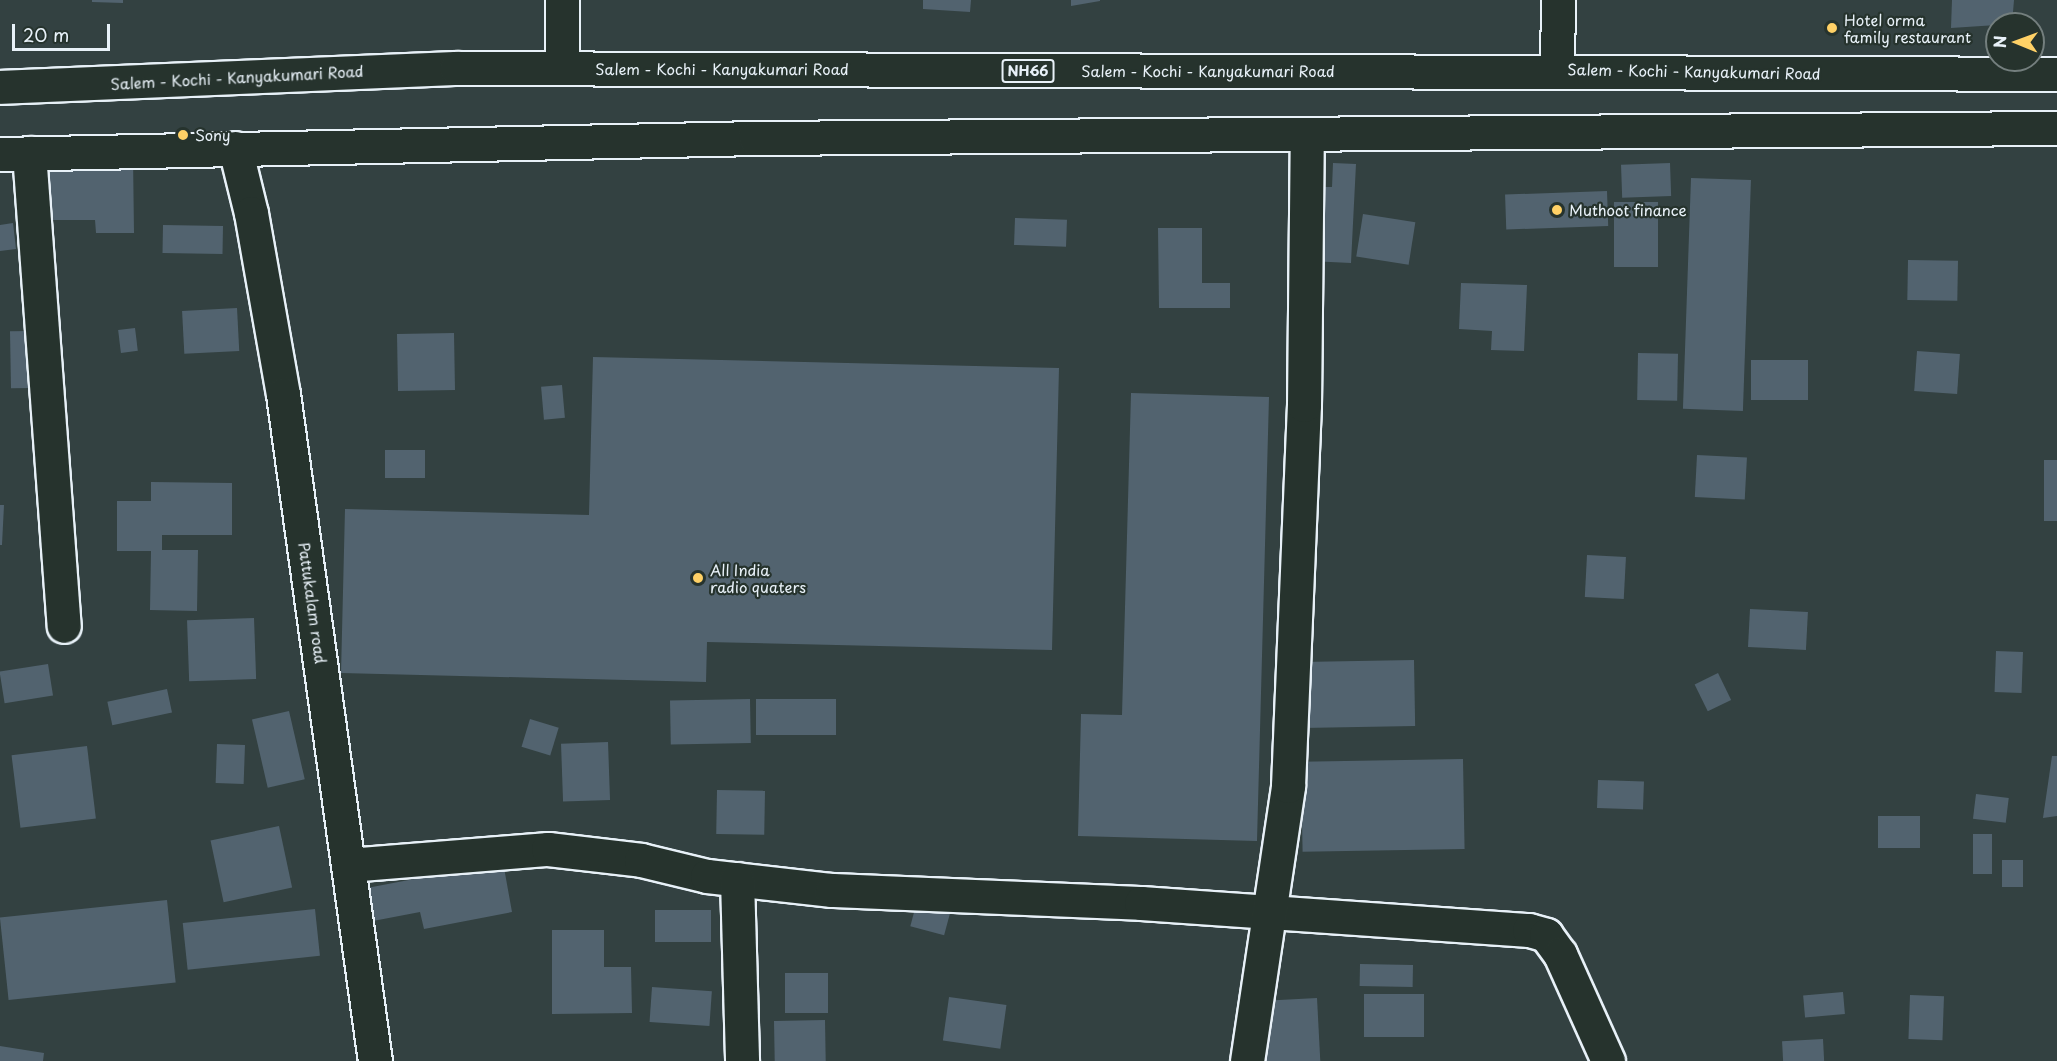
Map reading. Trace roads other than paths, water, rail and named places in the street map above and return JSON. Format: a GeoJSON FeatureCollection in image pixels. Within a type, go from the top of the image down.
{"type":"FeatureCollection","features":[{"type":"Feature","properties":{"kind":"main road"},"geometry":{"type":"LineString","coordinates":[[562,0],[562,68]]}},
{"type":"Feature","properties":{"kind":"main road"},"geometry":{"type":"LineString","coordinates":[[1557,69],[1558,0]]}},
{"type":"Feature","properties":{"kind":"main road","name":"Salem - Kochi - Kanyakumari Road"},"geometry":{"type":"LineString","coordinates":[[0,87],[456,68],[1557,69],[2057,74]]}},
{"type":"Feature","properties":{"kind":"main road"},"geometry":{"type":"LineString","coordinates":[[63,626],[15,153],[1307,134],[2057,129]]}},
{"type":"Feature","properties":{"kind":"main road"},"geometry":{"type":"LineString","coordinates":[[1247,1061],[1288,786],[1293,717],[1307,134]]}},
{"type":"Feature","properties":{"kind":"main road","name":"Pattukalam road"},"geometry":{"type":"LineString","coordinates":[[234,148],[251,213],[283,394],[375,1061]]}},
{"type":"Feature","properties":{"kind":"main road"},"geometry":{"type":"LineString","coordinates":[[348,865],[548,849],[641,860],[737,879],[832,890],[1269,913],[1529,930],[1546,935],[1608,1061]]}},
{"type":"Feature","properties":{"kind":"main road"},"geometry":{"type":"LineString","coordinates":[[737,879],[742,1061]]}},
{"type":"Feature","properties":{"kind":"place","name":"Hotel orma family restaurant"},"geometry":{"type":"Point","coordinates":[1832,28]}},
{"type":"Feature","properties":{"kind":"place","name":"Sony"},"geometry":{"type":"Point","coordinates":[183,135]}},
{"type":"Feature","properties":{"kind":"place","name":"Muthoot finance"},"geometry":{"type":"Point","coordinates":[1557,210]}},
{"type":"Feature","properties":{"kind":"place","name":"All India radio quaters"},"geometry":{"type":"Point","coordinates":[698,578]}}]}
